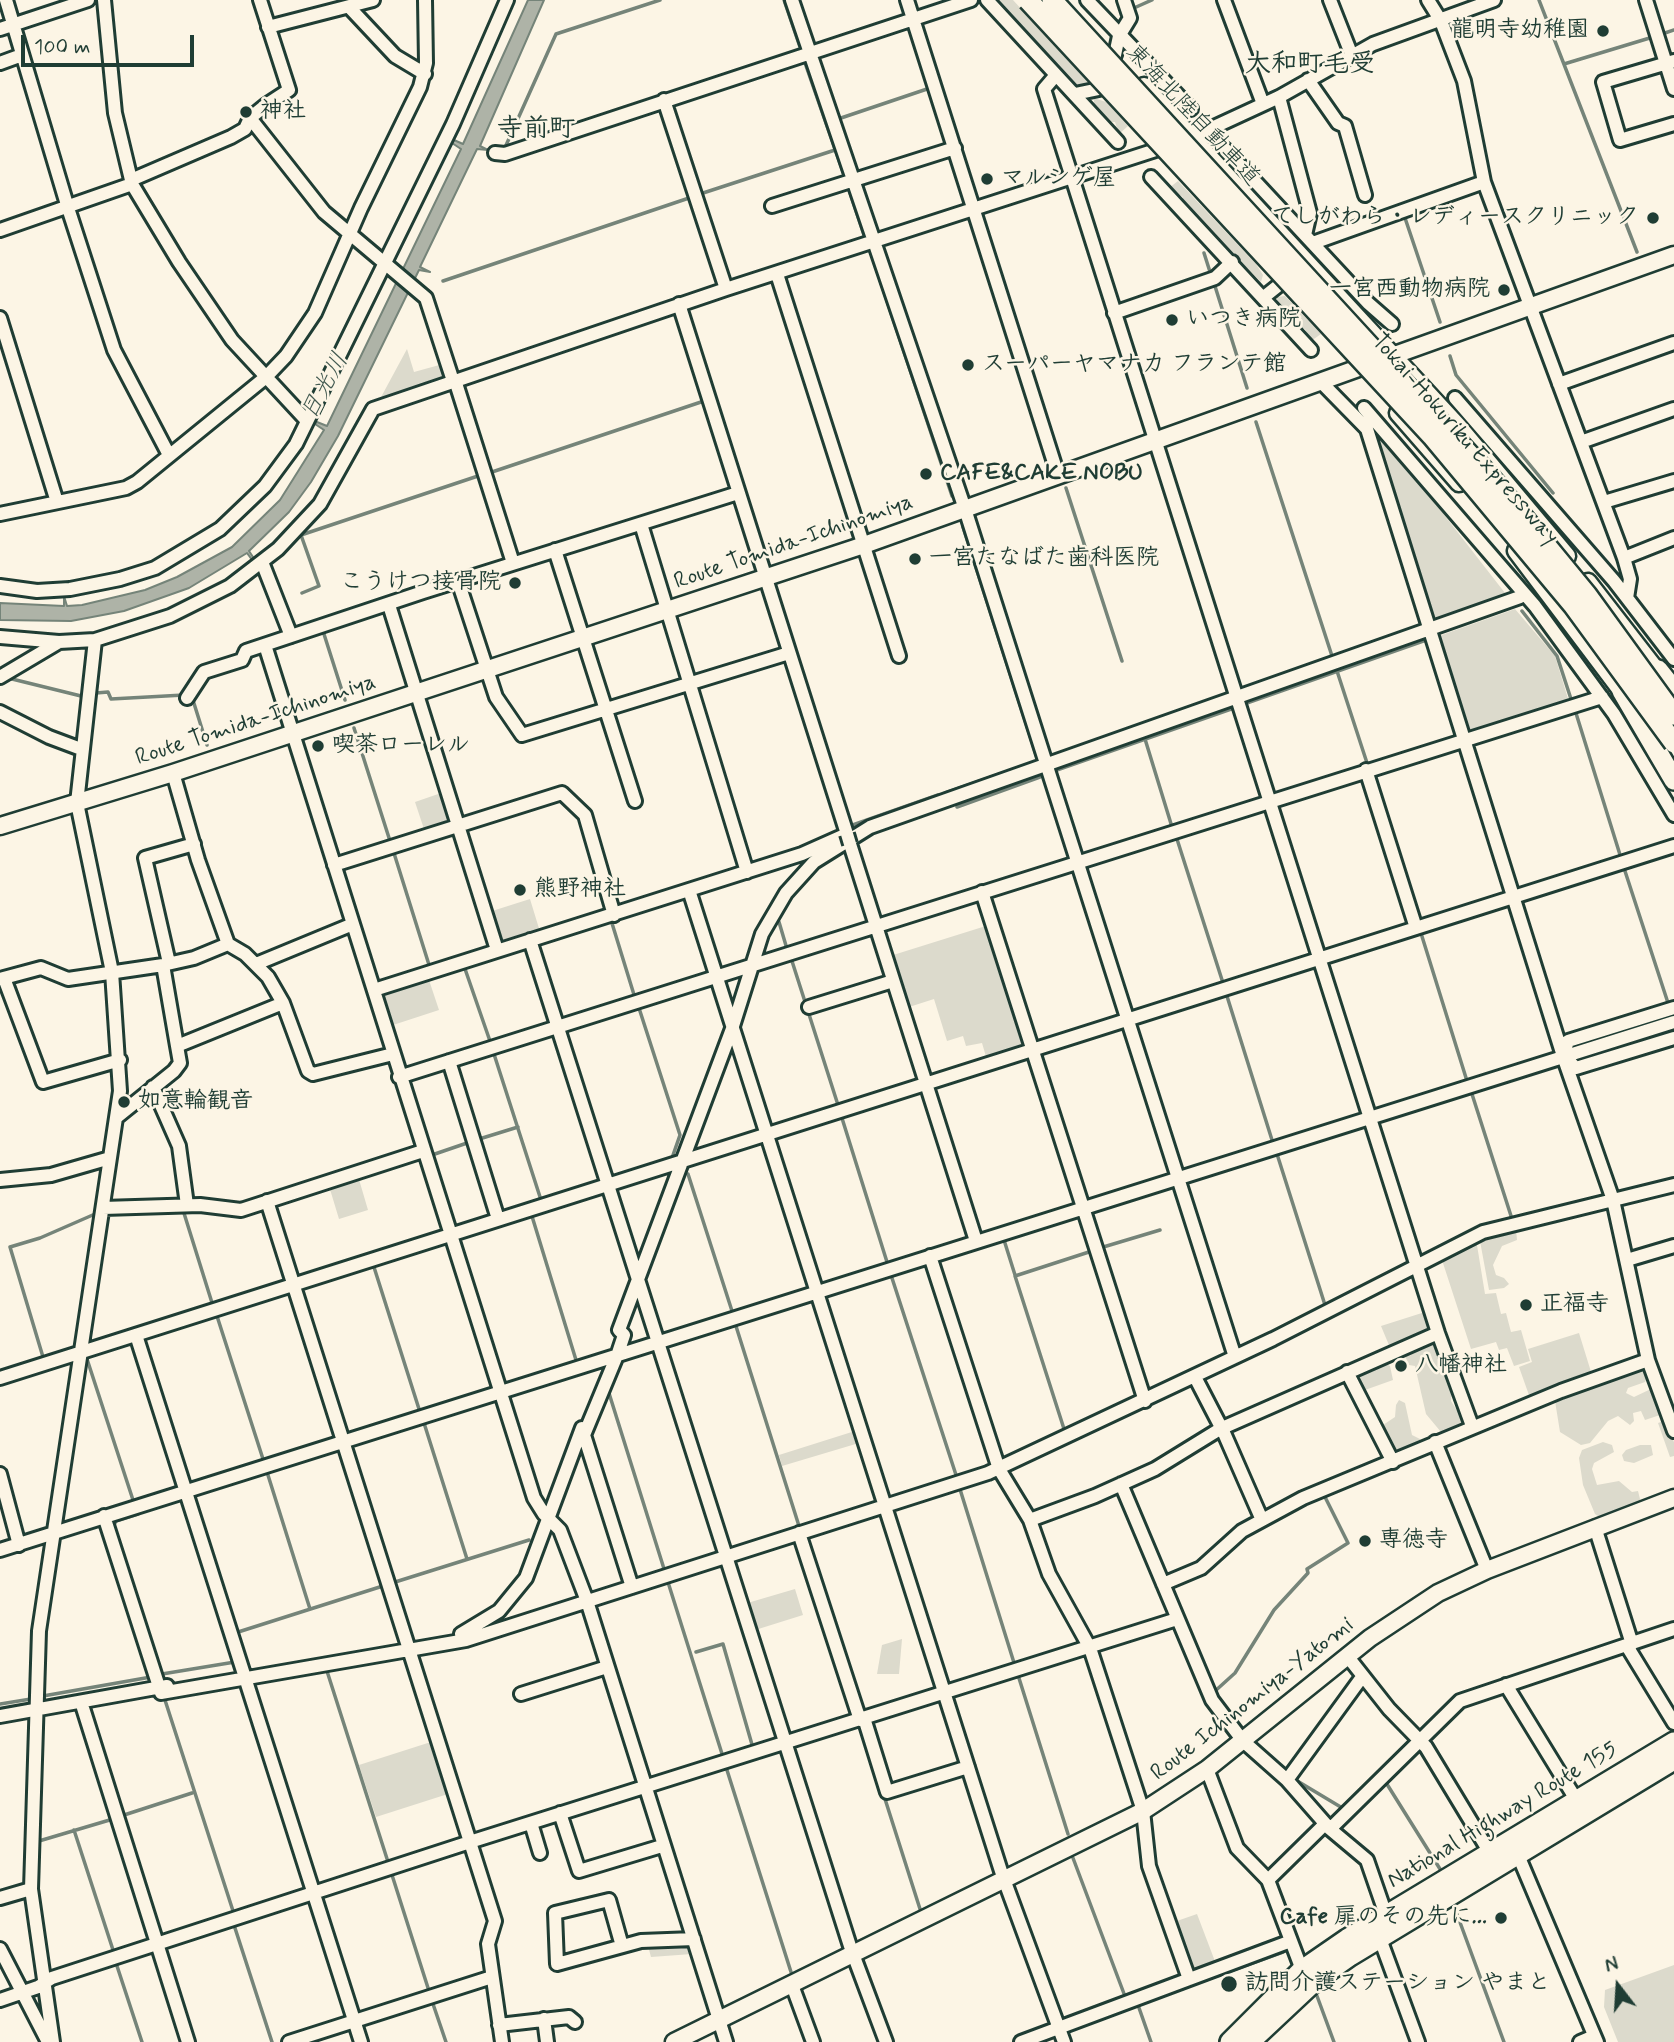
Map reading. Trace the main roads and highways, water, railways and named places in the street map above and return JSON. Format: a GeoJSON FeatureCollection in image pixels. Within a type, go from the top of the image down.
{"type":"FeatureCollection","features":[{"type":"Feature","properties":{"kind":"highway","name":"Tokai-Hokuriku Expressway"},"geometry":{"type":"LineString","coordinates":[[1028,0],[1441,447],[1573,605],[1674,743]]}},
{"type":"Feature","properties":{"kind":"highway","name":"東海北陸自動車道"},"geometry":{"type":"LineString","coordinates":[[1052,0],[1482,468],[1587,595],[1674,715]]}},
{"type":"Feature","properties":{"kind":"highway"},"geometry":{"type":"LineString","coordinates":[[1666,665],[1674,692]]}},
{"type":"Feature","properties":{"kind":"highway"},"geometry":{"type":"LineString","coordinates":[[1622,691],[1674,780]]}},
{"type":"Feature","properties":{"kind":"highway","name":"National Highway Route 155"},"geometry":{"type":"LineString","coordinates":[[1230,2042],[1302,1970],[1385,1915],[1674,1742]]}},
{"type":"Feature","properties":{"kind":"highway","name":"National Highway Route 155"},"geometry":{"type":"LineString","coordinates":[[1250,2042],[1316,1980],[1380,1936],[1674,1760]]}},
{"type":"Feature","properties":{"kind":"main road"},"geometry":{"type":"LineString","coordinates":[[1016,0],[1359,370],[1461,485],[1513,547],[1622,691],[1674,765]]}},
{"type":"Feature","properties":{"kind":"main road"},"geometry":{"type":"LineString","coordinates":[[1064,0],[1395,356],[1666,665]]}},
{"type":"Feature","properties":{"kind":"main road","name":"Route Tomida-Ichinomiya"},"geometry":{"type":"LineString","coordinates":[[0,826],[173,773],[864,545],[1674,255]]}},
{"type":"Feature","properties":{"kind":"main road","name":"Route Ichinomiya-Yatomi"},"geometry":{"type":"LineString","coordinates":[[674,2042],[1143,1811],[1207,1769],[1416,1606],[1487,1570],[1674,1498]]}},
{"type":"Feature","properties":{"kind":"waterway"},"geometry":{"type":"LineString","coordinates":[[503,152],[556,34],[660,0]]}},
{"type":"Feature","properties":{"kind":"waterway"},"geometry":{"type":"LineString","coordinates":[[784,0],[800,47]]}},
{"type":"Feature","properties":{"kind":"waterway"},"geometry":{"type":"LineString","coordinates":[[1134,8],[1152,0]]}},
{"type":"Feature","properties":{"kind":"waterway"},"geometry":{"type":"LineString","coordinates":[[1539,0],[1637,252]]}},
{"type":"Feature","properties":{"kind":"waterway"},"geometry":{"type":"LineString","coordinates":[[1662,34],[1674,30]]}},
{"type":"Feature","properties":{"kind":"waterway"},"geometry":{"type":"LineString","coordinates":[[1564,64],[1653,37]]}},
{"type":"Feature","properties":{"kind":"waterway"},"geometry":{"type":"LineString","coordinates":[[804,60],[844,175]]}},
{"type":"Feature","properties":{"kind":"waterway"},"geometry":{"type":"LineString","coordinates":[[841,118],[930,88]]}},
{"type":"Feature","properties":{"kind":"waterway"},"geometry":{"type":"LineString","coordinates":[[700,194],[835,150]]}},
{"type":"Feature","properties":{"kind":"waterway"},"geometry":{"type":"LineString","coordinates":[[848,187],[864,235]]}},
{"type":"Feature","properties":{"kind":"waterway"},"geometry":{"type":"LineString","coordinates":[[443,281],[692,197]]}},
{"type":"Feature","properties":{"kind":"waterway"},"geometry":{"type":"LineString","coordinates":[[1404,215],[1440,322]]}},
{"type":"Feature","properties":{"kind":"waterway"},"geometry":{"type":"LineString","coordinates":[[870,250],[952,496]]}},
{"type":"Feature","properties":{"kind":"waterway"},"geometry":{"type":"LineString","coordinates":[[1204,253],[1211,275]]}},
{"type":"Feature","properties":{"kind":"waterway"},"geometry":{"type":"LineString","coordinates":[[1214,283],[1247,388]]}},
{"type":"Feature","properties":{"kind":"waterway"},"geometry":{"type":"LineString","coordinates":[[1450,356],[1456,375],[1553,493]]}},
{"type":"Feature","properties":{"kind":"waterway"},"geometry":{"type":"LineString","coordinates":[[489,473],[704,401]]}},
{"type":"Feature","properties":{"kind":"waterway"},"geometry":{"type":"LineString","coordinates":[[1256,422],[1332,656]]}},
{"type":"Feature","properties":{"kind":"waterway"},"geometry":{"type":"LineString","coordinates":[[302,593],[319,586],[301,535],[481,475]]}},
{"type":"Feature","properties":{"kind":"waterway"},"geometry":{"type":"LineString","coordinates":[[1066,488],[1122,661]]}},
{"type":"Feature","properties":{"kind":"waterway"},"geometry":{"type":"LineString","coordinates":[[945,793],[1038,761],[963,527]]}},
{"type":"Feature","properties":{"kind":"waterway"},"geometry":{"type":"LineString","coordinates":[[1522,611],[1557,656],[1571,699]]}},
{"type":"Feature","properties":{"kind":"waterway"},"geometry":{"type":"LineString","coordinates":[[323,631],[345,700]]}},
{"type":"Feature","properties":{"kind":"waterway"},"geometry":{"type":"LineString","coordinates":[[1244,704],[1429,639]]}},
{"type":"Feature","properties":{"kind":"waterway"},"geometry":{"type":"LineString","coordinates":[[1337,671],[1368,766]]}},
{"type":"Feature","properties":{"kind":"waterway"},"geometry":{"type":"LineString","coordinates":[[8,678],[81,696]]}},
{"type":"Feature","properties":{"kind":"waterway"},"geometry":{"type":"LineString","coordinates":[[96,693],[108,692],[111,699],[184,695]]}},
{"type":"Feature","properties":{"kind":"waterway"},"geometry":{"type":"LineString","coordinates":[[192,697],[207,745]]}},
{"type":"Feature","properties":{"kind":"waterway"},"geometry":{"type":"LineString","coordinates":[[1054,771],[1234,708]]}},
{"type":"Feature","properties":{"kind":"waterway"},"geometry":{"type":"LineString","coordinates":[[1575,710],[1621,858]]}},
{"type":"Feature","properties":{"kind":"waterway"},"geometry":{"type":"LineString","coordinates":[[354,728],[390,841]]}},
{"type":"Feature","properties":{"kind":"waterway"},"geometry":{"type":"LineString","coordinates":[[1145,739],[1172,827]]}},
{"type":"Feature","properties":{"kind":"waterway"},"geometry":{"type":"LineString","coordinates":[[957,807],[1040,777]]}},
{"type":"Feature","properties":{"kind":"waterway"},"geometry":{"type":"LineString","coordinates":[[847,827],[938,795]]}},
{"type":"Feature","properties":{"kind":"waterway"},"geometry":{"type":"LineString","coordinates":[[1176,836],[1223,983]]}},
{"type":"Feature","properties":{"kind":"waterway"},"geometry":{"type":"LineString","coordinates":[[393,850],[430,968]]}},
{"type":"Feature","properties":{"kind":"waterway"},"geometry":{"type":"LineString","coordinates":[[1623,865],[1669,1006]]}},
{"type":"Feature","properties":{"kind":"waterway"},"geometry":{"type":"LineString","coordinates":[[611,920],[635,998]]}},
{"type":"Feature","properties":{"kind":"waterway"},"geometry":{"type":"LineString","coordinates":[[779,922],[787,949]]}},
{"type":"Feature","properties":{"kind":"waterway"},"geometry":{"type":"LineString","coordinates":[[1420,930],[1467,1081]]}},
{"type":"Feature","properties":{"kind":"waterway"},"geometry":{"type":"LineString","coordinates":[[791,958],[838,1105]]}},
{"type":"Feature","properties":{"kind":"waterway"},"geometry":{"type":"LineString","coordinates":[[464,966],[491,1044]]}},
{"type":"Feature","properties":{"kind":"waterway"},"geometry":{"type":"LineString","coordinates":[[1226,993],[1272,1140]]}},
{"type":"Feature","properties":{"kind":"waterway"},"geometry":{"type":"LineString","coordinates":[[638,1005],[680,1135],[672,1158]]}},
{"type":"Feature","properties":{"kind":"waterway"},"geometry":{"type":"LineString","coordinates":[[493,1051],[541,1200]]}},
{"type":"Feature","properties":{"kind":"waterway"},"geometry":{"type":"LineString","coordinates":[[1471,1091],[1512,1219]]}},
{"type":"Feature","properties":{"kind":"waterway"},"geometry":{"type":"LineString","coordinates":[[841,1115],[887,1262]]}},
{"type":"Feature","properties":{"kind":"waterway"},"geometry":{"type":"LineString","coordinates":[[476,1140],[518,1127]]}},
{"type":"Feature","properties":{"kind":"waterway"},"geometry":{"type":"LineString","coordinates":[[429,1156],[470,1142]]}},
{"type":"Feature","properties":{"kind":"waterway"},"geometry":{"type":"LineString","coordinates":[[1277,1154],[1325,1305]]}},
{"type":"Feature","properties":{"kind":"waterway"},"geometry":{"type":"LineString","coordinates":[[688,1174],[732,1311]]}},
{"type":"Feature","properties":{"kind":"waterway"},"geometry":{"type":"LineString","coordinates":[[183,1210],[213,1306]]}},
{"type":"Feature","properties":{"kind":"waterway"},"geometry":{"type":"LineString","coordinates":[[531,1213],[576,1360]]}},
{"type":"Feature","properties":{"kind":"waterway"},"geometry":{"type":"LineString","coordinates":[[43,1357],[10,1247],[40,1238],[95,1214]]}},
{"type":"Feature","properties":{"kind":"waterway"},"geometry":{"type":"LineString","coordinates":[[1100,1248],[1160,1230]]}},
{"type":"Feature","properties":{"kind":"waterway"},"geometry":{"type":"LineString","coordinates":[[1004,1240],[1015,1275]]}},
{"type":"Feature","properties":{"kind":"waterway"},"geometry":{"type":"LineString","coordinates":[[1065,1432],[1015,1276],[1092,1251]]}},
{"type":"Feature","properties":{"kind":"waterway"},"geometry":{"type":"LineString","coordinates":[[373,1264],[419,1409]]}},
{"type":"Feature","properties":{"kind":"waterway"},"geometry":{"type":"LineString","coordinates":[[891,1275],[957,1478]]}},
{"type":"Feature","properties":{"kind":"waterway"},"geometry":{"type":"LineString","coordinates":[[216,1313],[263,1459]]}},
{"type":"Feature","properties":{"kind":"waterway"},"geometry":{"type":"LineString","coordinates":[[735,1323],[799,1526]]}},
{"type":"Feature","properties":{"kind":"waterway"},"geometry":{"type":"LineString","coordinates":[[86,1356],[133,1500]]}},
{"type":"Feature","properties":{"kind":"waterway"},"geometry":{"type":"LineString","coordinates":[[608,1390],[665,1572]]}},
{"type":"Feature","properties":{"kind":"waterway"},"geometry":{"type":"LineString","coordinates":[[424,1423],[467,1559]]}},
{"type":"Feature","properties":{"kind":"waterway"},"geometry":{"type":"LineString","coordinates":[[267,1472],[310,1609]]}},
{"type":"Feature","properties":{"kind":"waterway"},"geometry":{"type":"LineString","coordinates":[[959,1486],[1015,1666]]}},
{"type":"Feature","properties":{"kind":"waterway"},"geometry":{"type":"LineString","coordinates":[[1214,1692],[1235,1673],[1274,1610],[1308,1573],[1307,1569],[1348,1543],[1325,1497]]}},
{"type":"Feature","properties":{"kind":"waterway"},"geometry":{"type":"LineString","coordinates":[[113,1527],[116,1521],[138,1514]]}},
{"type":"Feature","properties":{"kind":"waterway"},"geometry":{"type":"LineString","coordinates":[[392,1583],[529,1540]]}},
{"type":"Feature","properties":{"kind":"waterway"},"geometry":{"type":"LineString","coordinates":[[667,1579],[723,1757]]}},
{"type":"Feature","properties":{"kind":"waterway"},"geometry":{"type":"LineString","coordinates":[[235,1633],[386,1585]]}},
{"type":"Feature","properties":{"kind":"waterway"},"geometry":{"type":"LineString","coordinates":[[696,1652],[723,1644],[753,1748]]}},
{"type":"Feature","properties":{"kind":"waterway"},"geometry":{"type":"LineString","coordinates":[[1098,1654],[1120,1720]]}},
{"type":"Feature","properties":{"kind":"waterway"},"geometry":{"type":"LineString","coordinates":[[162,1674],[235,1662]]}},
{"type":"Feature","properties":{"kind":"waterway"},"geometry":{"type":"LineString","coordinates":[[326,1668],[389,1865]]}},
{"type":"Feature","properties":{"kind":"waterway"},"geometry":{"type":"LineString","coordinates":[[1018,1675],[1068,1834]]}},
{"type":"Feature","properties":{"kind":"waterway"},"geometry":{"type":"LineString","coordinates":[[43,1696],[151,1677]]}},
{"type":"Feature","properties":{"kind":"waterway"},"geometry":{"type":"LineString","coordinates":[[164,1697],[234,1914]]}},
{"type":"Feature","properties":{"kind":"waterway"},"geometry":{"type":"LineString","coordinates":[[0,1704],[31,1699]]}},
{"type":"Feature","properties":{"kind":"waterway"},"geometry":{"type":"LineString","coordinates":[[726,1767],[791,1972]]}},
{"type":"Feature","properties":{"kind":"waterway"},"geometry":{"type":"LineString","coordinates":[[1294,1779],[1344,1809]]}},
{"type":"Feature","properties":{"kind":"waterway"},"geometry":{"type":"LineString","coordinates":[[1385,1781],[1440,1869]]}},
{"type":"Feature","properties":{"kind":"waterway"},"geometry":{"type":"LineString","coordinates":[[121,1816],[192,1793]]}},
{"type":"Feature","properties":{"kind":"waterway"},"geometry":{"type":"LineString","coordinates":[[885,1799],[920,1909]]}},
{"type":"Feature","properties":{"kind":"waterway"},"geometry":{"type":"LineString","coordinates":[[39,1841],[113,1819]]}},
{"type":"Feature","properties":{"kind":"waterway"},"geometry":{"type":"LineString","coordinates":[[74,1830],[114,1953]]}},
{"type":"Feature","properties":{"kind":"waterway"},"geometry":{"type":"LineString","coordinates":[[1073,1858],[1126,1999]]}},
{"type":"Feature","properties":{"kind":"waterway"},"geometry":{"type":"LineString","coordinates":[[392,1875],[429,1991]]}},
{"type":"Feature","properties":{"kind":"waterway"},"geometry":{"type":"LineString","coordinates":[[1454,1906],[1504,2042]]}},
{"type":"Feature","properties":{"kind":"waterway"},"geometry":{"type":"LineString","coordinates":[[234,1925],[272,2042]]}},
{"type":"Feature","properties":{"kind":"waterway"},"geometry":{"type":"LineString","coordinates":[[1133,2006],[1283,1952]]}},
{"type":"Feature","properties":{"kind":"waterway"},"geometry":{"type":"LineString","coordinates":[[116,1963],[142,2042]]}},
{"type":"Feature","properties":{"kind":"waterway"},"geometry":{"type":"LineString","coordinates":[[1317,1996],[1334,2042]]}},
{"type":"Feature","properties":{"kind":"waterway"},"geometry":{"type":"LineString","coordinates":[[432,2001],[446,2042]]}},
{"type":"Feature","properties":{"kind":"waterway"},"geometry":{"type":"LineString","coordinates":[[1138,2005],[1151,2042]]}},
{"type":"Feature","properties":{"kind":"place","name":"龍明寺幼稚園"},"geometry":{"type":"Point","coordinates":[1603,31]}},
{"type":"Feature","properties":{"kind":"place","name":"神社"},"geometry":{"type":"Point","coordinates":[246,112]}},
{"type":"Feature","properties":{"kind":"place","name":"マルシゲ屋"},"geometry":{"type":"Point","coordinates":[987,179]}},
{"type":"Feature","properties":{"kind":"place","name":"てしがわら・レディースクリニック"},"geometry":{"type":"Point","coordinates":[1653,218]}},
{"type":"Feature","properties":{"kind":"place","name":"一宮西動物病院"},"geometry":{"type":"Point","coordinates":[1504,290]}},
{"type":"Feature","properties":{"kind":"place","name":"いつき病院"},"geometry":{"type":"Point","coordinates":[1172,320]}},
{"type":"Feature","properties":{"kind":"place","name":"スーパーヤマナカ フランテ館"},"geometry":{"type":"Point","coordinates":[968,365]}},
{"type":"Feature","properties":{"kind":"place","name":"CAFE&CAKE NOBU"},"geometry":{"type":"Point","coordinates":[926,474]}},
{"type":"Feature","properties":{"kind":"place","name":"一宮たなばた歯科医院"},"geometry":{"type":"Point","coordinates":[915,559]}},
{"type":"Feature","properties":{"kind":"place","name":"こうけつ接骨院"},"geometry":{"type":"Point","coordinates":[515,583]}},
{"type":"Feature","properties":{"kind":"place","name":"喫茶ローレル"},"geometry":{"type":"Point","coordinates":[318,746]}},
{"type":"Feature","properties":{"kind":"place","name":"熊野神社"},"geometry":{"type":"Point","coordinates":[520,890]}},
{"type":"Feature","properties":{"kind":"place","name":"如意輪観音"},"geometry":{"type":"Point","coordinates":[124,1102]}},
{"type":"Feature","properties":{"kind":"place","name":"正福寺"},"geometry":{"type":"Point","coordinates":[1526,1305]}},
{"type":"Feature","properties":{"kind":"place","name":"八幡神社"},"geometry":{"type":"Point","coordinates":[1401,1366]}},
{"type":"Feature","properties":{"kind":"place","name":"専徳寺"},"geometry":{"type":"Point","coordinates":[1365,1541]}},
{"type":"Feature","properties":{"kind":"place","name":"Cafe 扉のその先に…"},"geometry":{"type":"Point","coordinates":[1501,1918]}},
{"type":"Feature","properties":{"kind":"place","name":"訪問介護ステーション やまと"},"geometry":{"type":"Point","coordinates":[1229,1984]}},
{"type":"Feature","properties":{"kind":"district","name":"大和町毛受"},"geometry":{"type":"Point","coordinates":[1310,66]}},
{"type":"Feature","properties":{"kind":"district","name":"寺前町"},"geometry":{"type":"Point","coordinates":[536,131]}},
{"type":"Feature","properties":{"kind":"water label","name":"日光川"},"geometry":{"type":"Point","coordinates":[326,387]}}]}
